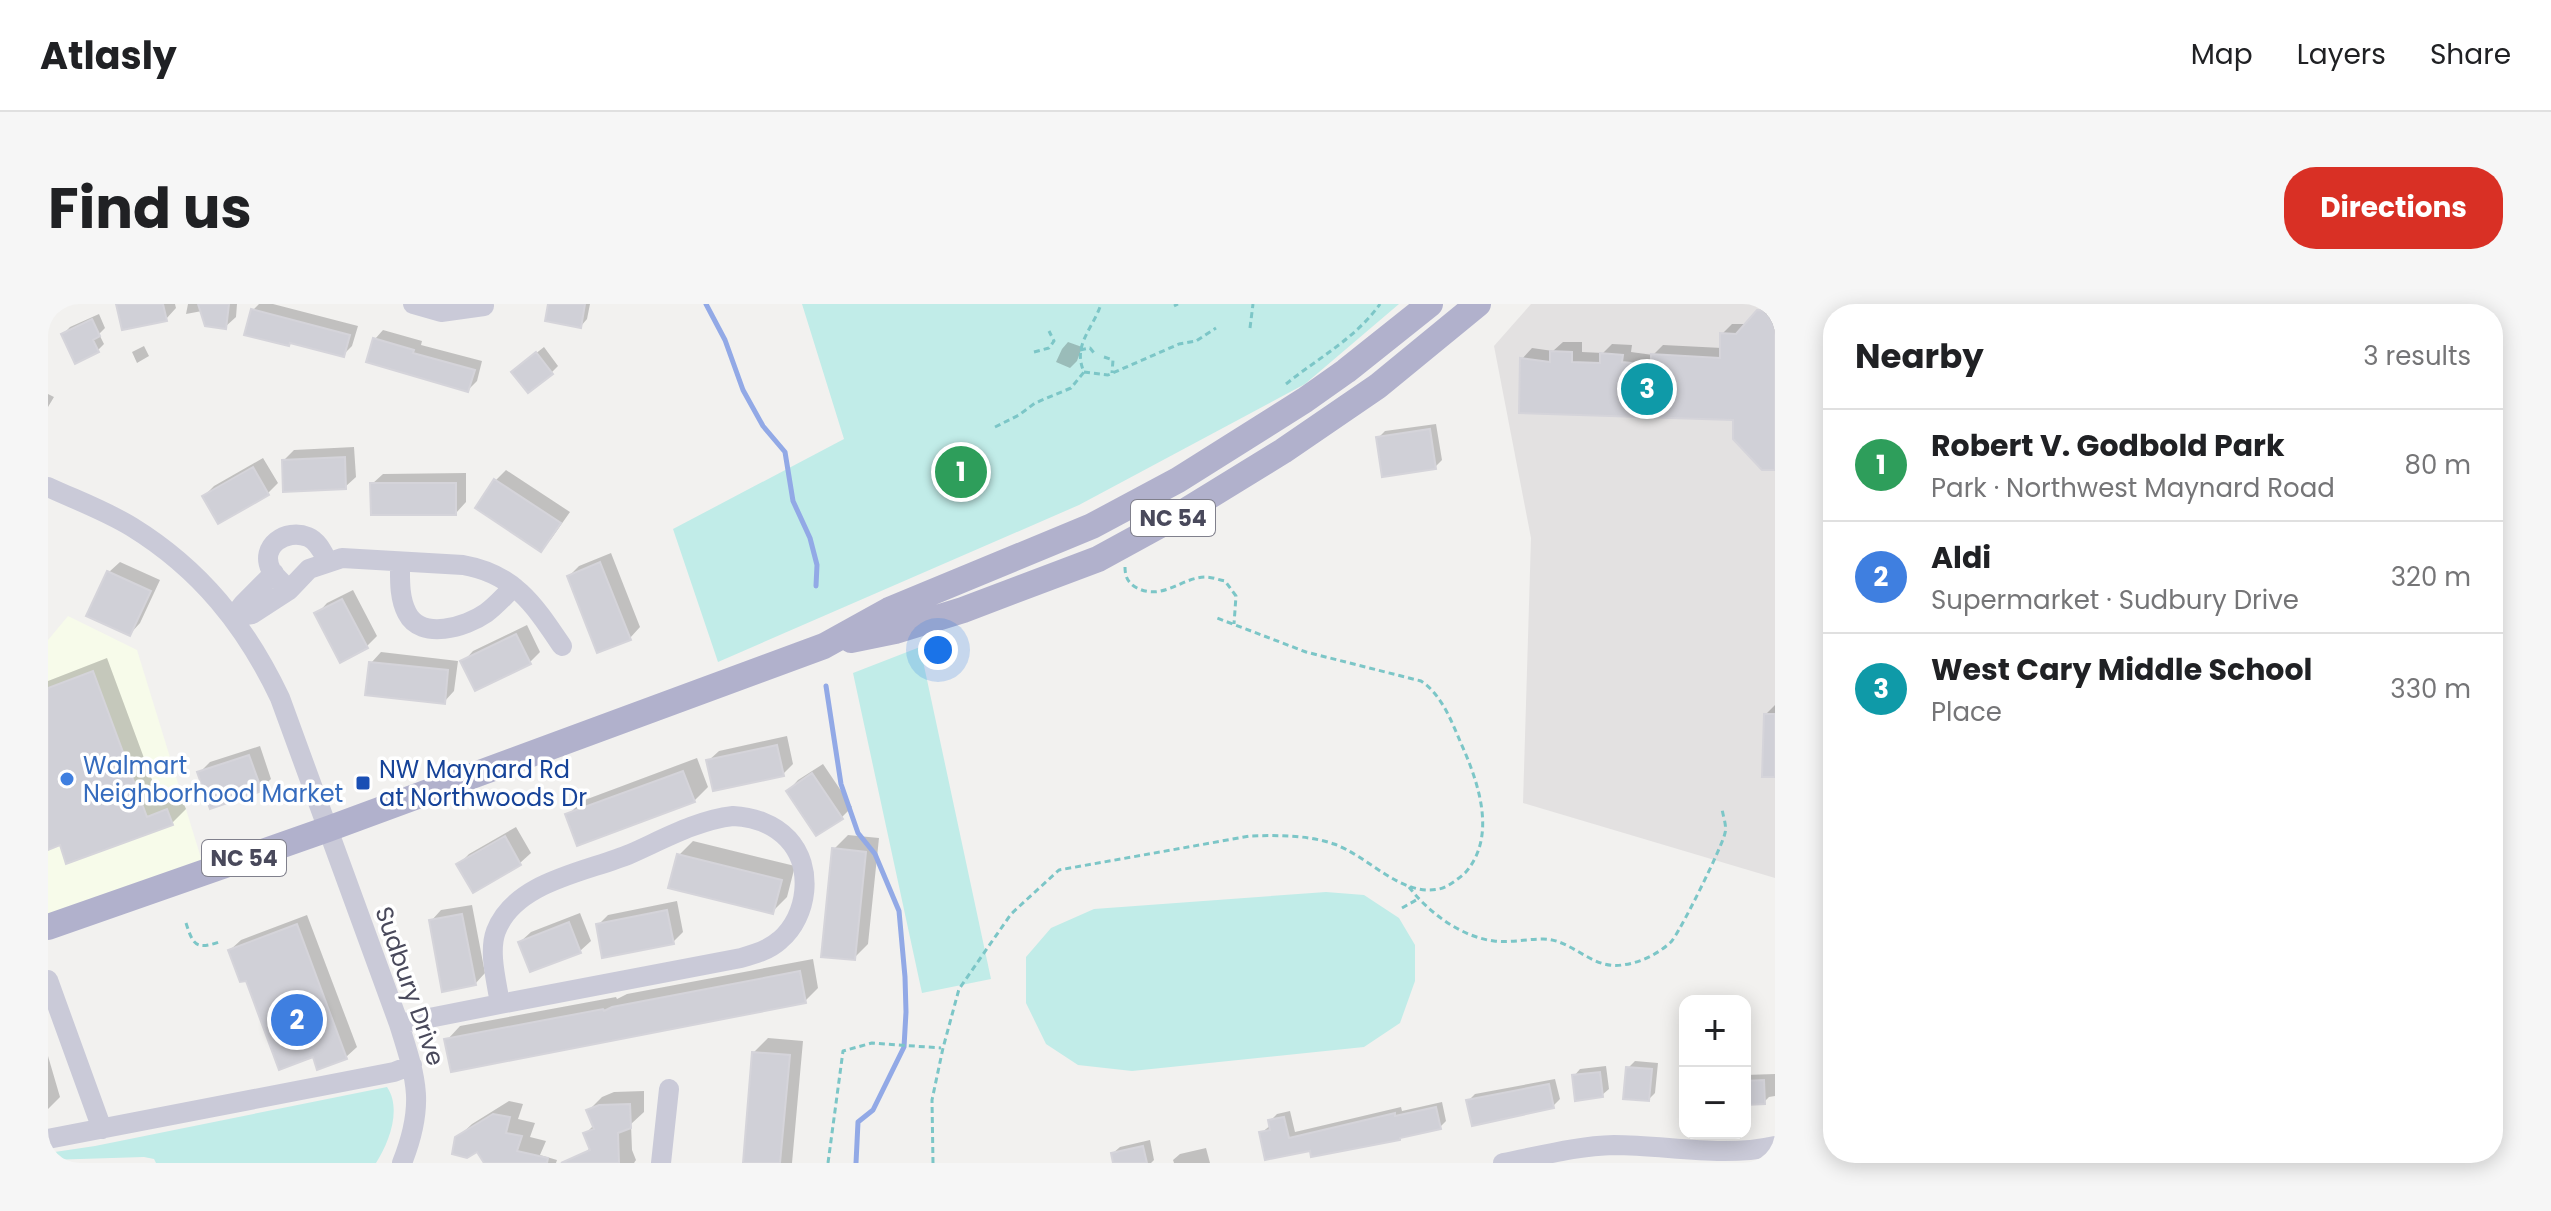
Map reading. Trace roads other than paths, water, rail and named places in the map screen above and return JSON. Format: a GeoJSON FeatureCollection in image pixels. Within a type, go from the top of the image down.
{"type":"FeatureCollection","features":[{"type":"Feature","properties":{"kind":"main road","name":"NC 54"},"geometry":{"type":"LineString","coordinates":[[824,646],[889,610],[1092,526],[1190,473],[1305,400],[1430,304]]}},
{"type":"Feature","properties":{"kind":"main road","name":"NC 54"},"geometry":{"type":"LineString","coordinates":[[48,927],[328,829],[824,646],[909,627],[1017,591],[1098,559],[1194,506],[1283,451],[1378,386],[1478,304]]}},
{"type":"Feature","properties":{"kind":"street"},"geometry":{"type":"LineString","coordinates":[[413,304],[441,312],[484,306]]}},
{"type":"Feature","properties":{"kind":"street","name":"Sudbury Drive"},"geometry":{"type":"LineString","coordinates":[[48,487],[110,515],[148,538],[196,578],[233,617],[270,677],[412,1065],[418,1104],[412,1138],[402,1163]]}},
{"type":"Feature","properties":{"kind":"street"},"geometry":{"type":"LineString","coordinates":[[289,590],[271,570],[269,557],[276,540],[286,536],[306,536],[317,543],[328,562]]}},
{"type":"Feature","properties":{"kind":"street"},"geometry":{"type":"LineString","coordinates":[[233,617],[252,614],[289,590],[309,569],[342,558],[480,568],[514,587],[531,601],[562,646]]}},
{"type":"Feature","properties":{"kind":"street"},"geometry":{"type":"LineString","coordinates":[[400,563],[403,602],[408,617],[417,625],[432,630],[445,629],[485,614],[514,587]]}},
{"type":"Feature","properties":{"kind":"street"},"geometry":{"type":"LineString","coordinates":[[233,617],[274,573]]}},
{"type":"Feature","properties":{"kind":"street"},"geometry":{"type":"LineString","coordinates":[[399,1024],[741,958],[772,946],[792,927],[804,900],[805,884],[795,850],[789,840],[768,824],[733,816],[710,820],[620,858],[559,877],[523,899],[497,929],[493,953],[500,1004]]}},
{"type":"Feature","properties":{"kind":"street"},"geometry":{"type":"LineString","coordinates":[[48,980],[102,1129]]}},
{"type":"Feature","properties":{"kind":"street"},"geometry":{"type":"LineString","coordinates":[[48,1139],[394,1072],[412,1065]]}},
{"type":"Feature","properties":{"kind":"street"},"geometry":{"type":"LineString","coordinates":[[661,1163],[669,1089]]}},
{"type":"Feature","properties":{"kind":"street"},"geometry":{"type":"LineString","coordinates":[[1503,1163],[1589,1146],[1618,1145],[1670,1156],[1775,1146]]}},
{"type":"Feature","properties":{"kind":"waterway"},"geometry":{"type":"LineString","coordinates":[[706,304],[725,340],[743,390],[763,426],[785,452],[793,501],[810,538],[817,565],[816,586]]}},
{"type":"Feature","properties":{"kind":"waterway"},"geometry":{"type":"LineString","coordinates":[[826,686],[841,784],[858,833],[875,854],[899,911],[905,977],[904,1047],[873,1110],[858,1122],[856,1163]]}},
{"type":"Feature","properties":{"kind":"place","name":"West Cary Middle School"},"geometry":{"type":"Point","coordinates":[1647,389]}},
{"type":"Feature","properties":{"kind":"place","name":"Robert V. Godbold Park"},"geometry":{"type":"Point","coordinates":[961,472]}},
{"type":"Feature","properties":{"kind":"place","name":"Walmart Neighborhood Market"},"geometry":{"type":"Point","coordinates":[67,779]}},
{"type":"Feature","properties":{"kind":"place","name":"NW Maynard Rd at Northwoods Dr"},"geometry":{"type":"Point","coordinates":[363,783]}},
{"type":"Feature","properties":{"kind":"place","name":"Aldi"},"geometry":{"type":"Point","coordinates":[297,1020]}}]}
